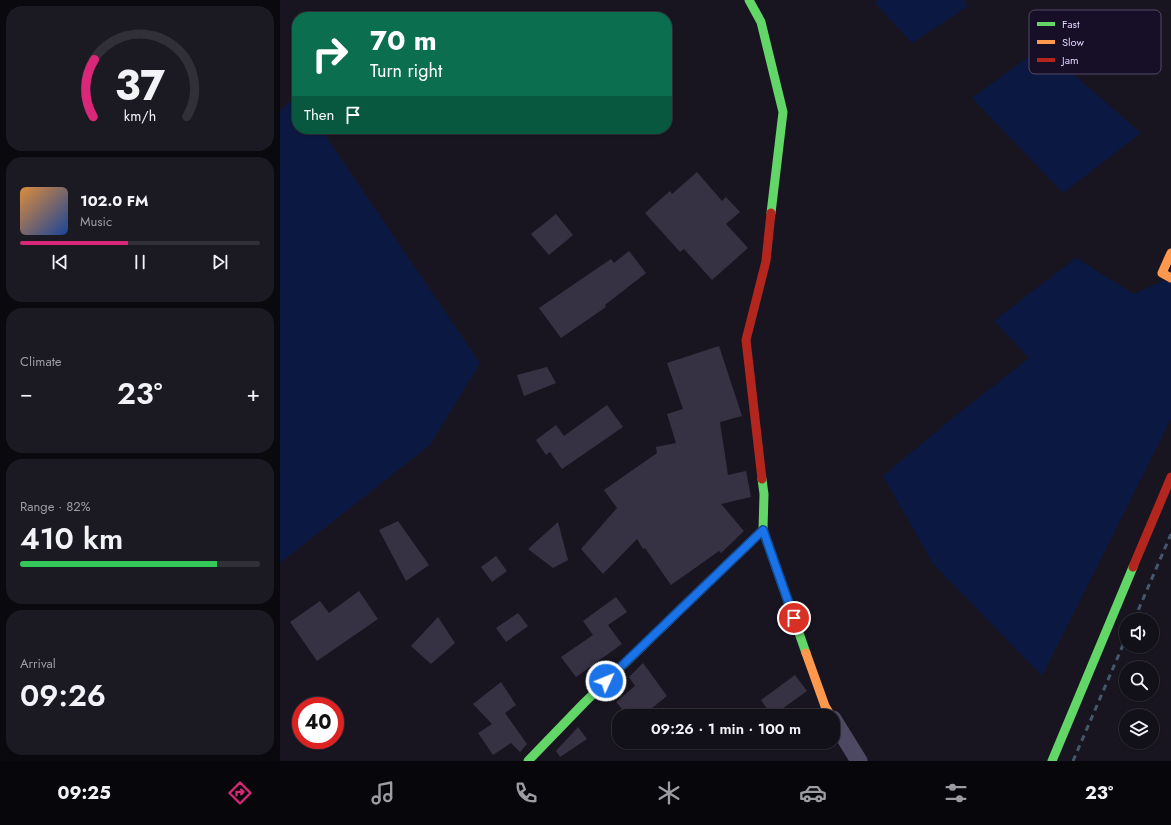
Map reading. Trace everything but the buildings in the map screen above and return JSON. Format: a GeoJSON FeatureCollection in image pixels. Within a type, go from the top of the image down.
{"type":"FeatureCollection","features":[{"type":"Feature","properties":{"kind":"street"},"geometry":{"type":"LineString","coordinates":[[749,0],[761,22],[783,112],[766,261],[746,340],[764,494],[763,530],[827,709]]}},
{"type":"Feature","properties":{"kind":"street"},"geometry":{"type":"LineString","coordinates":[[1171,253],[1162,273],[1171,278]]}},
{"type":"Feature","properties":{"kind":"street"},"geometry":{"type":"LineString","coordinates":[[1052,761],[1171,477]]}},
{"type":"Feature","properties":{"kind":"street"},"geometry":{"type":"LineString","coordinates":[[528,761],[584,703],[763,530]]}},
{"type":"Feature","properties":{"kind":"street"},"geometry":{"type":"LineString","coordinates":[[840,731],[859,761]]}},
{"type":"Feature","properties":{"kind":"water"},"geometry":{"type":"Polygon","coordinates":[[[878,0],[964,0],[967,7],[912,43],[875,3],[878,0]]]}},
{"type":"Feature","properties":{"kind":"water"},"geometry":{"type":"Polygon","coordinates":[[[1029,56],[1029,74],[1073,74],[1141,133],[1063,193],[972,98],[1029,56]]]}},
{"type":"Feature","properties":{"kind":"water"},"geometry":{"type":"Polygon","coordinates":[[[292,101],[292,134],[324,134],[480,363],[430,445],[280,563],[280,110],[292,101]]]}},
{"type":"Feature","properties":{"kind":"water"},"geometry":{"type":"Polygon","coordinates":[[[1076,258],[1134,294],[1167,279],[1171,282],[1171,419],[1042,676],[934,565],[883,476],[954,417],[1029,358],[994,321],[1076,258]]]}},
{"type":"Feature","properties":{"kind":"railway"},"geometry":{"type":"LineString","coordinates":[[1137,613],[1171,534]]}},
{"type":"Feature","properties":{"kind":"railway"},"geometry":{"type":"LineString","coordinates":[[1073,761],[1120,653]]}},
{"type":"Feature","properties":{"kind":"traffic: fast"},"geometry":{"type":"LineString","coordinates":[[749,0],[761,22],[783,112],[771,213]]}},
{"type":"Feature","properties":{"kind":"traffic: fast"},"geometry":{"type":"LineString","coordinates":[[762,479],[764,494],[763,530],[806,653]]}},
{"type":"Feature","properties":{"kind":"traffic: fast"},"geometry":{"type":"LineString","coordinates":[[1052,761],[1133,567]]}},
{"type":"Feature","properties":{"kind":"traffic: fast"},"geometry":{"type":"LineString","coordinates":[[528,761],[584,703],[689,601]]}},
{"type":"Feature","properties":{"kind":"traffic: slow"},"geometry":{"type":"LineString","coordinates":[[1171,253],[1162,273],[1171,278]]}},
{"type":"Feature","properties":{"kind":"traffic: slow"},"geometry":{"type":"LineString","coordinates":[[689,601],[763,530]]}},
{"type":"Feature","properties":{"kind":"traffic: slow"},"geometry":{"type":"LineString","coordinates":[[806,653],[827,709]]}},
{"type":"Feature","properties":{"kind":"traffic: jam"},"geometry":{"type":"LineString","coordinates":[[762,479],[746,340],[766,261],[771,213]]}},
{"type":"Feature","properties":{"kind":"traffic: jam"},"geometry":{"type":"LineString","coordinates":[[1133,567],[1171,477]]}},
{"type":"Feature","properties":{"kind":"route"},"geometry":{"type":"LineString","coordinates":[[606,681],[763,530],[794,618]]}}]}
